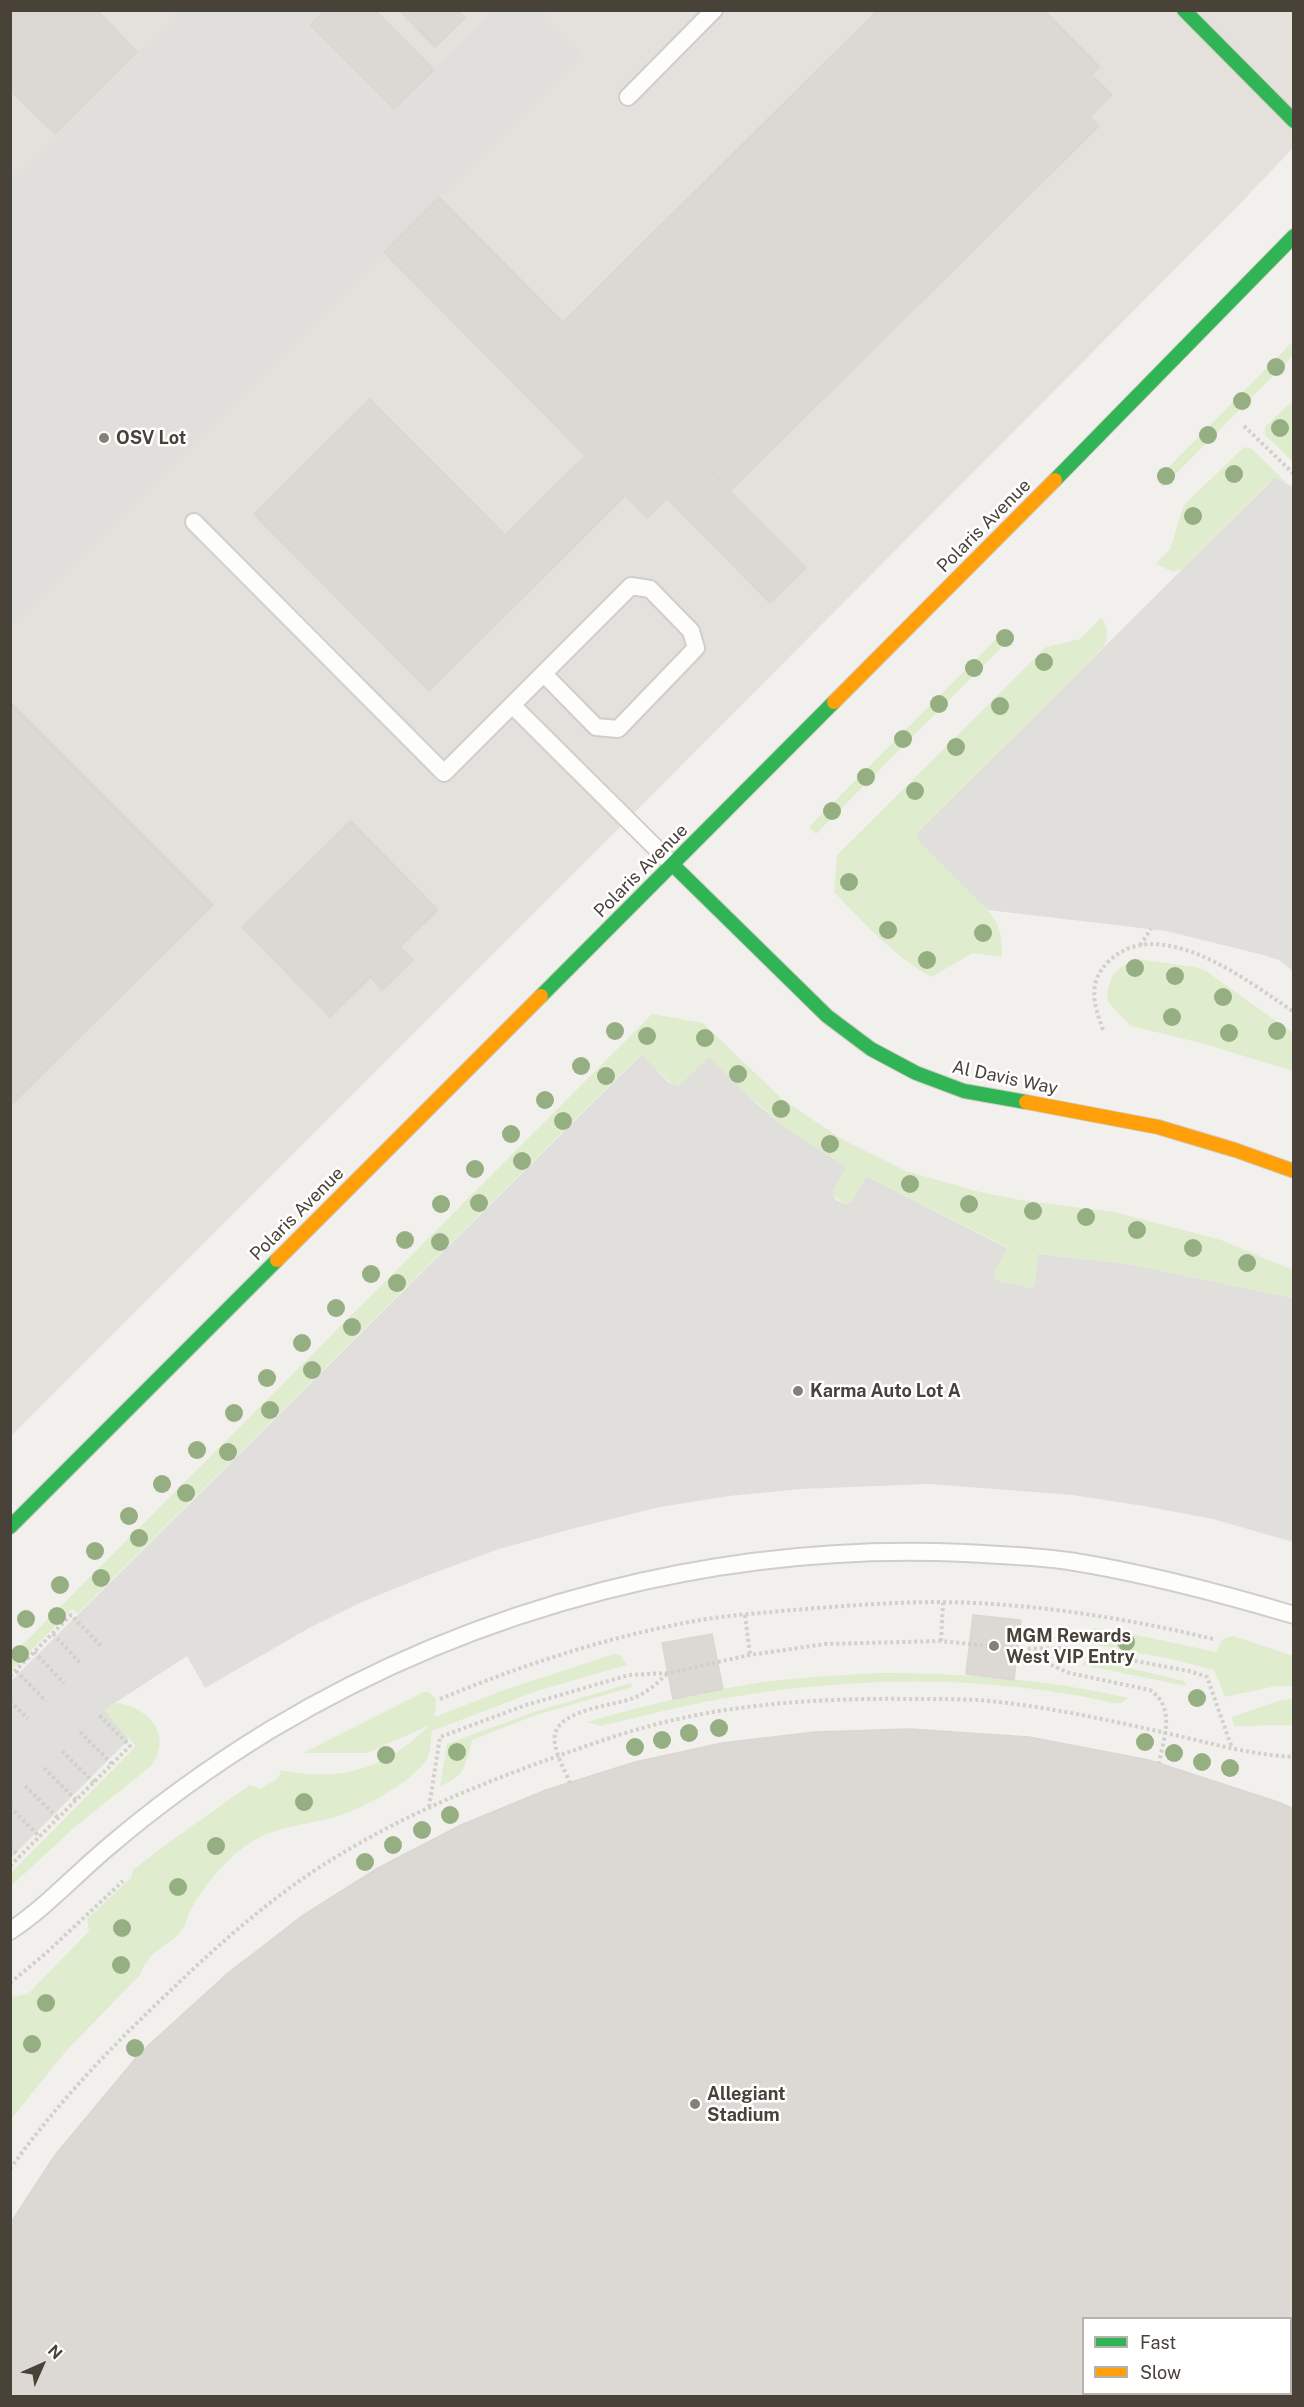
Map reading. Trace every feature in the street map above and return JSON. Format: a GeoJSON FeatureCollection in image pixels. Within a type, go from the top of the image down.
{"type":"FeatureCollection","features":[{"type":"Feature","properties":{"kind":"street"},"geometry":{"type":"LineString","coordinates":[[1184,10],[1293,120]]}},
{"type":"Feature","properties":{"kind":"street","name":"Polaris Avenue"},"geometry":{"type":"LineString","coordinates":[[10,1527],[1028,508],[1293,236]]}},
{"type":"Feature","properties":{"kind":"street","name":"Al Davis Way"},"geometry":{"type":"LineString","coordinates":[[673,865],[827,1016],[871,1050],[916,1073],[974,1093],[1158,1127],[1293,1171]]}},
{"type":"Feature","properties":{"kind":"lane"},"geometry":{"type":"LineString","coordinates":[[628,97],[714,10]]}},
{"type":"Feature","properties":{"kind":"lane"},"geometry":{"type":"LineString","coordinates":[[194,522],[444,773],[631,586],[650,589],[690,631],[696,648],[618,729],[596,727],[544,674]]}},
{"type":"Feature","properties":{"kind":"lane"},"geometry":{"type":"LineString","coordinates":[[512,705],[673,865]]}},
{"type":"Feature","properties":{"kind":"lane"},"geometry":{"type":"LineString","coordinates":[[10,1930],[36,1912],[109,1846],[154,1811],[222,1761],[313,1706],[365,1678],[484,1628],[535,1610],[642,1581],[716,1567],[785,1558],[923,1551],[1066,1561],[1139,1574],[1217,1592],[1293,1615]]}},
{"type":"Feature","properties":{"kind":"path"},"geometry":{"type":"LineString","coordinates":[[1244,426],[1293,474]]}},
{"type":"Feature","properties":{"kind":"path"},"geometry":{"type":"LineString","coordinates":[[1140,945],[1151,929]]}},
{"type":"Feature","properties":{"kind":"path"},"geometry":{"type":"LineString","coordinates":[[1103,1030],[1093,1000],[1094,984],[1103,966],[1113,956],[1130,947],[1140,945],[1167,946],[1198,952],[1241,976],[1293,1012]]}},
{"type":"Feature","properties":{"kind":"path"},"geometry":{"type":"LineString","coordinates":[[941,1641],[943,1603]]}},
{"type":"Feature","properties":{"kind":"path"},"geometry":{"type":"LineString","coordinates":[[440,1699],[506,1672],[602,1642],[698,1620],[847,1606],[976,1603],[1097,1615],[1213,1639]]}},
{"type":"Feature","properties":{"kind":"path"},"geometry":{"type":"LineString","coordinates":[[10,1676],[71,1615],[101,1646]]}},
{"type":"Feature","properties":{"kind":"path"},"geometry":{"type":"LineString","coordinates":[[745,1615],[750,1654]]}},
{"type":"Feature","properties":{"kind":"path"},"geometry":{"type":"LineString","coordinates":[[52,1634],[82,1665]]}},
{"type":"Feature","properties":{"kind":"path"},"geometry":{"type":"LineString","coordinates":[[429,1808],[440,1737],[594,1684],[638,1674],[668,1673],[750,1654],[834,1643],[941,1641],[1018,1649],[1066,1648],[1158,1664],[1207,1677],[1232,1748]]}},
{"type":"Feature","properties":{"kind":"path"},"geometry":{"type":"LineString","coordinates":[[1018,1649],[1069,1673],[1150,1690],[1163,1701],[1166,1711],[1165,1733],[1159,1763]]}},
{"type":"Feature","properties":{"kind":"path"},"geometry":{"type":"LineString","coordinates":[[34,1652],[64,1683]]}},
{"type":"Feature","properties":{"kind":"path"},"geometry":{"type":"LineString","coordinates":[[16,1671],[46,1701]]}},
{"type":"Feature","properties":{"kind":"path"},"geometry":{"type":"LineString","coordinates":[[570,1783],[555,1744],[555,1735],[566,1719],[633,1698],[653,1686],[668,1673]]}},
{"type":"Feature","properties":{"kind":"path"},"geometry":{"type":"LineString","coordinates":[[10,2169],[53,2111],[107,2053],[210,1953],[276,1899],[344,1852],[429,1808],[501,1776],[559,1755],[669,1721],[747,1708],[814,1700],[978,1700],[1068,1711],[1271,1756],[1293,1757]]}},
{"type":"Feature","properties":{"kind":"path"},"geometry":{"type":"LineString","coordinates":[[10,1701],[28,1719]]}},
{"type":"Feature","properties":{"kind":"path"},"geometry":{"type":"LineString","coordinates":[[10,1866],[130,1746],[99,1715]]}},
{"type":"Feature","properties":{"kind":"path"},"geometry":{"type":"LineString","coordinates":[[80,1732],[112,1764]]}},
{"type":"Feature","properties":{"kind":"path"},"geometry":{"type":"LineString","coordinates":[[62,1750],[94,1783]]}},
{"type":"Feature","properties":{"kind":"path"},"geometry":{"type":"LineString","coordinates":[[44,1768],[75,1800]]}},
{"type":"Feature","properties":{"kind":"path"},"geometry":{"type":"LineString","coordinates":[[26,1786],[58,1818]]}},
{"type":"Feature","properties":{"kind":"path"},"geometry":{"type":"LineString","coordinates":[[10,1807],[40,1837]]}},
{"type":"Feature","properties":{"kind":"path"},"geometry":{"type":"LineString","coordinates":[[10,1847],[20,1857]]}},
{"type":"Feature","properties":{"kind":"path"},"geometry":{"type":"LineString","coordinates":[[10,1983],[45,1954],[123,1881]]}},
{"type":"Feature","properties":{"kind":"shaded area"},"geometry":{"type":"Polygon","coordinates":[[[11,11],[1293,11],[1293,148],[672,775],[11,1436],[11,11]]]}},
{"type":"Feature","properties":{"kind":"shaded area","name":"OSV Lot"},"geometry":{"type":"Polygon","coordinates":[[[178,11],[325,11],[311,25],[434,70],[493,11],[542,11],[584,53],[11,625],[11,178],[178,11]]]}},
{"type":"Feature","properties":{"kind":"shaded area"},"geometry":{"type":"Polygon","coordinates":[[[1274,478],[1294,488],[1293,971],[1279,960],[1166,931],[988,910],[922,845],[917,836],[919,831],[1274,478]]]}},
{"type":"Feature","properties":{"kind":"shaded area","name":"Karma Auto Lot A"},"geometry":{"type":"Polygon","coordinates":[[[642,1054],[669,1083],[679,1086],[709,1057],[759,1106],[786,1128],[846,1167],[833,1191],[836,1200],[845,1204],[852,1202],[866,1176],[1007,1248],[994,1273],[994,1277],[999,1281],[1032,1288],[1035,1284],[1038,1254],[1128,1264],[1293,1298],[1293,1542],[1213,1519],[1144,1506],[1072,1495],[929,1484],[801,1489],[729,1496],[660,1507],[499,1549],[426,1576],[364,1601],[309,1628],[205,1688],[187,1656],[104,1710],[129,1739],[11,1858],[11,1681],[642,1054]]]}},
{"type":"Feature","properties":{"kind":"green space"},"geometry":{"type":"Polygon","coordinates":[[[1293,341],[1293,356],[1163,487],[1156,480],[1293,341]]]}},
{"type":"Feature","properties":{"kind":"green space"},"geometry":{"type":"Polygon","coordinates":[[[1293,400],[1293,462],[1265,435],[1265,427],[1293,400]]]}},
{"type":"Feature","properties":{"kind":"green space"},"geometry":{"type":"Polygon","coordinates":[[[1244,447],[1252,449],[1287,483],[1281,480],[1269,482],[1182,569],[1173,572],[1156,564],[1170,549],[1184,505],[1244,447]]]}},
{"type":"Feature","properties":{"kind":"green space"},"geometry":{"type":"Polygon","coordinates":[[[1101,618],[1107,631],[1104,646],[919,831],[922,845],[992,915],[999,928],[1002,945],[1002,957],[973,953],[931,977],[892,949],[834,892],[837,855],[1046,647],[1080,639],[1101,618]]]}},
{"type":"Feature","properties":{"kind":"green space"},"geometry":{"type":"Polygon","coordinates":[[[1006,629],[1013,636],[816,834],[809,827],[1006,629]]]}},
{"type":"Feature","properties":{"kind":"green space"},"geometry":{"type":"Polygon","coordinates":[[[1138,959],[1195,967],[1206,971],[1293,1033],[1293,1071],[1201,1043],[1131,1026],[1107,1001],[1109,985],[1114,974],[1118,969],[1138,959]]]}},
{"type":"Feature","properties":{"kind":"green space"},"geometry":{"type":"Polygon","coordinates":[[[652,1014],[703,1023],[782,1099],[843,1140],[906,1171],[976,1191],[1020,1200],[1114,1212],[1221,1240],[1293,1270],[1293,1298],[1128,1264],[1039,1254],[1035,1284],[1032,1288],[999,1281],[994,1277],[994,1273],[1007,1247],[866,1176],[852,1202],[845,1204],[833,1196],[833,1191],[845,1167],[786,1128],[734,1083],[685,1082],[679,1086],[673,1085],[641,1054],[77,1614],[72,1609],[11,1671],[11,1656],[652,1014]]]}},
{"type":"Feature","properties":{"kind":"green space"},"geometry":{"type":"Polygon","coordinates":[[[1093,1628],[1216,1652],[1223,1639],[1233,1636],[1293,1656],[1293,1686],[1276,1686],[1225,1697],[1214,1670],[1171,1659],[1081,1642],[1081,1637],[1093,1628]]]}},
{"type":"Feature","properties":{"kind":"green space"},"geometry":{"type":"Polygon","coordinates":[[[614,1654],[620,1655],[627,1665],[537,1691],[432,1731],[429,1754],[421,1767],[410,1777],[368,1804],[339,1816],[271,1832],[244,1847],[227,1861],[206,1886],[192,1907],[180,1933],[149,1958],[140,1975],[67,2050],[11,2119],[11,1997],[28,1994],[89,1931],[87,1919],[131,1878],[133,1870],[165,1845],[250,1785],[260,1789],[277,1779],[281,1773],[279,1770],[323,1774],[343,1773],[361,1769],[396,1753],[430,1725],[367,1753],[303,1753],[424,1692],[429,1692],[436,1699],[435,1717],[501,1691],[614,1654]]]}},
{"type":"Feature","properties":{"kind":"green space"},"geometry":{"type":"Polygon","coordinates":[[[1084,1661],[1121,1666],[1184,1681],[1186,1686],[1083,1665],[1084,1661]]]}},
{"type":"Feature","properties":{"kind":"green space"},"geometry":{"type":"Polygon","coordinates":[[[878,1673],[1004,1678],[1097,1691],[1128,1698],[1121,1703],[1114,1703],[1021,1687],[974,1683],[880,1682],[786,1689],[739,1696],[601,1726],[587,1722],[662,1702],[739,1686],[801,1678],[878,1673]]]}},
{"type":"Feature","properties":{"kind":"green space"},"geometry":{"type":"Polygon","coordinates":[[[631,1683],[632,1687],[536,1715],[472,1740],[466,1763],[460,1774],[440,1786],[447,1744],[534,1712],[631,1683]]]}},
{"type":"Feature","properties":{"kind":"green space"},"geometry":{"type":"Polygon","coordinates":[[[1293,1699],[1293,1725],[1234,1726],[1232,1717],[1281,1700],[1293,1699]]]}},
{"type":"Feature","properties":{"kind":"green space"},"geometry":{"type":"Polygon","coordinates":[[[116,1703],[138,1710],[154,1724],[160,1744],[151,1766],[76,1826],[11,1886],[11,1873],[136,1746],[103,1710],[116,1703]]]}},
{"type":"Feature","properties":{"kind":"building"},"geometry":{"type":"Polygon","coordinates":[[[10,10],[97,10],[137,52],[55,134],[10,90],[10,10]]]}},
{"type":"Feature","properties":{"kind":"building"},"geometry":{"type":"Polygon","coordinates":[[[325,10],[375,10],[434,70],[394,109],[310,25],[325,10]]]}},
{"type":"Feature","properties":{"kind":"building"},"geometry":{"type":"Polygon","coordinates":[[[399,10],[458,10],[465,18],[435,47],[399,10]]]}},
{"type":"Feature","properties":{"kind":"building"},"geometry":{"type":"Polygon","coordinates":[[[878,10],[1044,10],[1100,67],[1092,75],[1112,95],[1090,117],[1099,126],[731,490],[564,321],[878,10]]]}},
{"type":"Feature","properties":{"kind":"building"},"geometry":{"type":"Polygon","coordinates":[[[439,197],[806,568],[770,603],[667,498],[647,518],[384,252],[439,197]]]}},
{"type":"Feature","properties":{"kind":"building"},"geometry":{"type":"Polygon","coordinates":[[[370,399],[505,535],[585,456],[625,496],[429,691],[254,514],[370,399]]]}},
{"type":"Feature","properties":{"kind":"building"},"geometry":{"type":"Polygon","coordinates":[[[10,702],[213,905],[10,1106],[10,702]]]}},
{"type":"Feature","properties":{"kind":"building"},"geometry":{"type":"Polygon","coordinates":[[[351,821],[438,910],[400,947],[413,960],[382,990],[371,977],[330,1017],[242,927],[351,821]]]}},
{"type":"Feature","properties":{"kind":"building","name":"MGM Rewards West VIP Entry"},"geometry":{"type":"Polygon","coordinates":[[[973,1615],[1021,1620],[1014,1680],[966,1674],[973,1615]]]}},
{"type":"Feature","properties":{"kind":"building"},"geometry":{"type":"Polygon","coordinates":[[[712,1634],[723,1689],[673,1699],[662,1643],[712,1634]]]}},
{"type":"Feature","properties":{"kind":"building","name":"Allegiant Stadium"},"geometry":{"type":"Polygon","coordinates":[[[909,1729],[1029,1737],[1149,1760],[1294,1809],[1294,2396],[10,2396],[10,2224],[55,2155],[140,2053],[228,1973],[302,1916],[378,1868],[461,1825],[546,1790],[635,1762],[722,1743],[815,1732],[909,1729]]]}},
{"type":"Feature","properties":{"kind":"traffic: fast"},"geometry":{"type":"LineString","coordinates":[[1184,10],[1294,121]]}},
{"type":"Feature","properties":{"kind":"traffic: fast"},"geometry":{"type":"LineString","coordinates":[[1055,480],[1294,236]]}},
{"type":"Feature","properties":{"kind":"traffic: fast"},"geometry":{"type":"LineString","coordinates":[[541,996],[834,702]]}},
{"type":"Feature","properties":{"kind":"traffic: fast"},"geometry":{"type":"LineString","coordinates":[[673,865],[827,1016],[871,1049],[916,1073],[964,1091],[1026,1102]]}},
{"type":"Feature","properties":{"kind":"traffic: fast"},"geometry":{"type":"LineString","coordinates":[[10,1527],[277,1260]]}},
{"type":"Feature","properties":{"kind":"traffic: slow"},"geometry":{"type":"LineString","coordinates":[[834,702],[1055,480]]}},
{"type":"Feature","properties":{"kind":"traffic: slow"},"geometry":{"type":"LineString","coordinates":[[277,1260],[541,996]]}},
{"type":"Feature","properties":{"kind":"traffic: slow"},"geometry":{"type":"LineString","coordinates":[[1026,1102],[1158,1127],[1235,1150],[1294,1171]]}},
{"type":"Feature","properties":{"kind":"place","name":"OSV Lot"},"geometry":{"type":"Point","coordinates":[104,438]}},
{"type":"Feature","properties":{"kind":"place","name":"Karma Auto Lot A"},"geometry":{"type":"Point","coordinates":[798,1391]}},
{"type":"Feature","properties":{"kind":"place","name":"MGM Rewards West VIP Entry"},"geometry":{"type":"Point","coordinates":[994,1646]}},
{"type":"Feature","properties":{"kind":"place","name":"Allegiant Stadium"},"geometry":{"type":"Point","coordinates":[695,2104]}}]}
